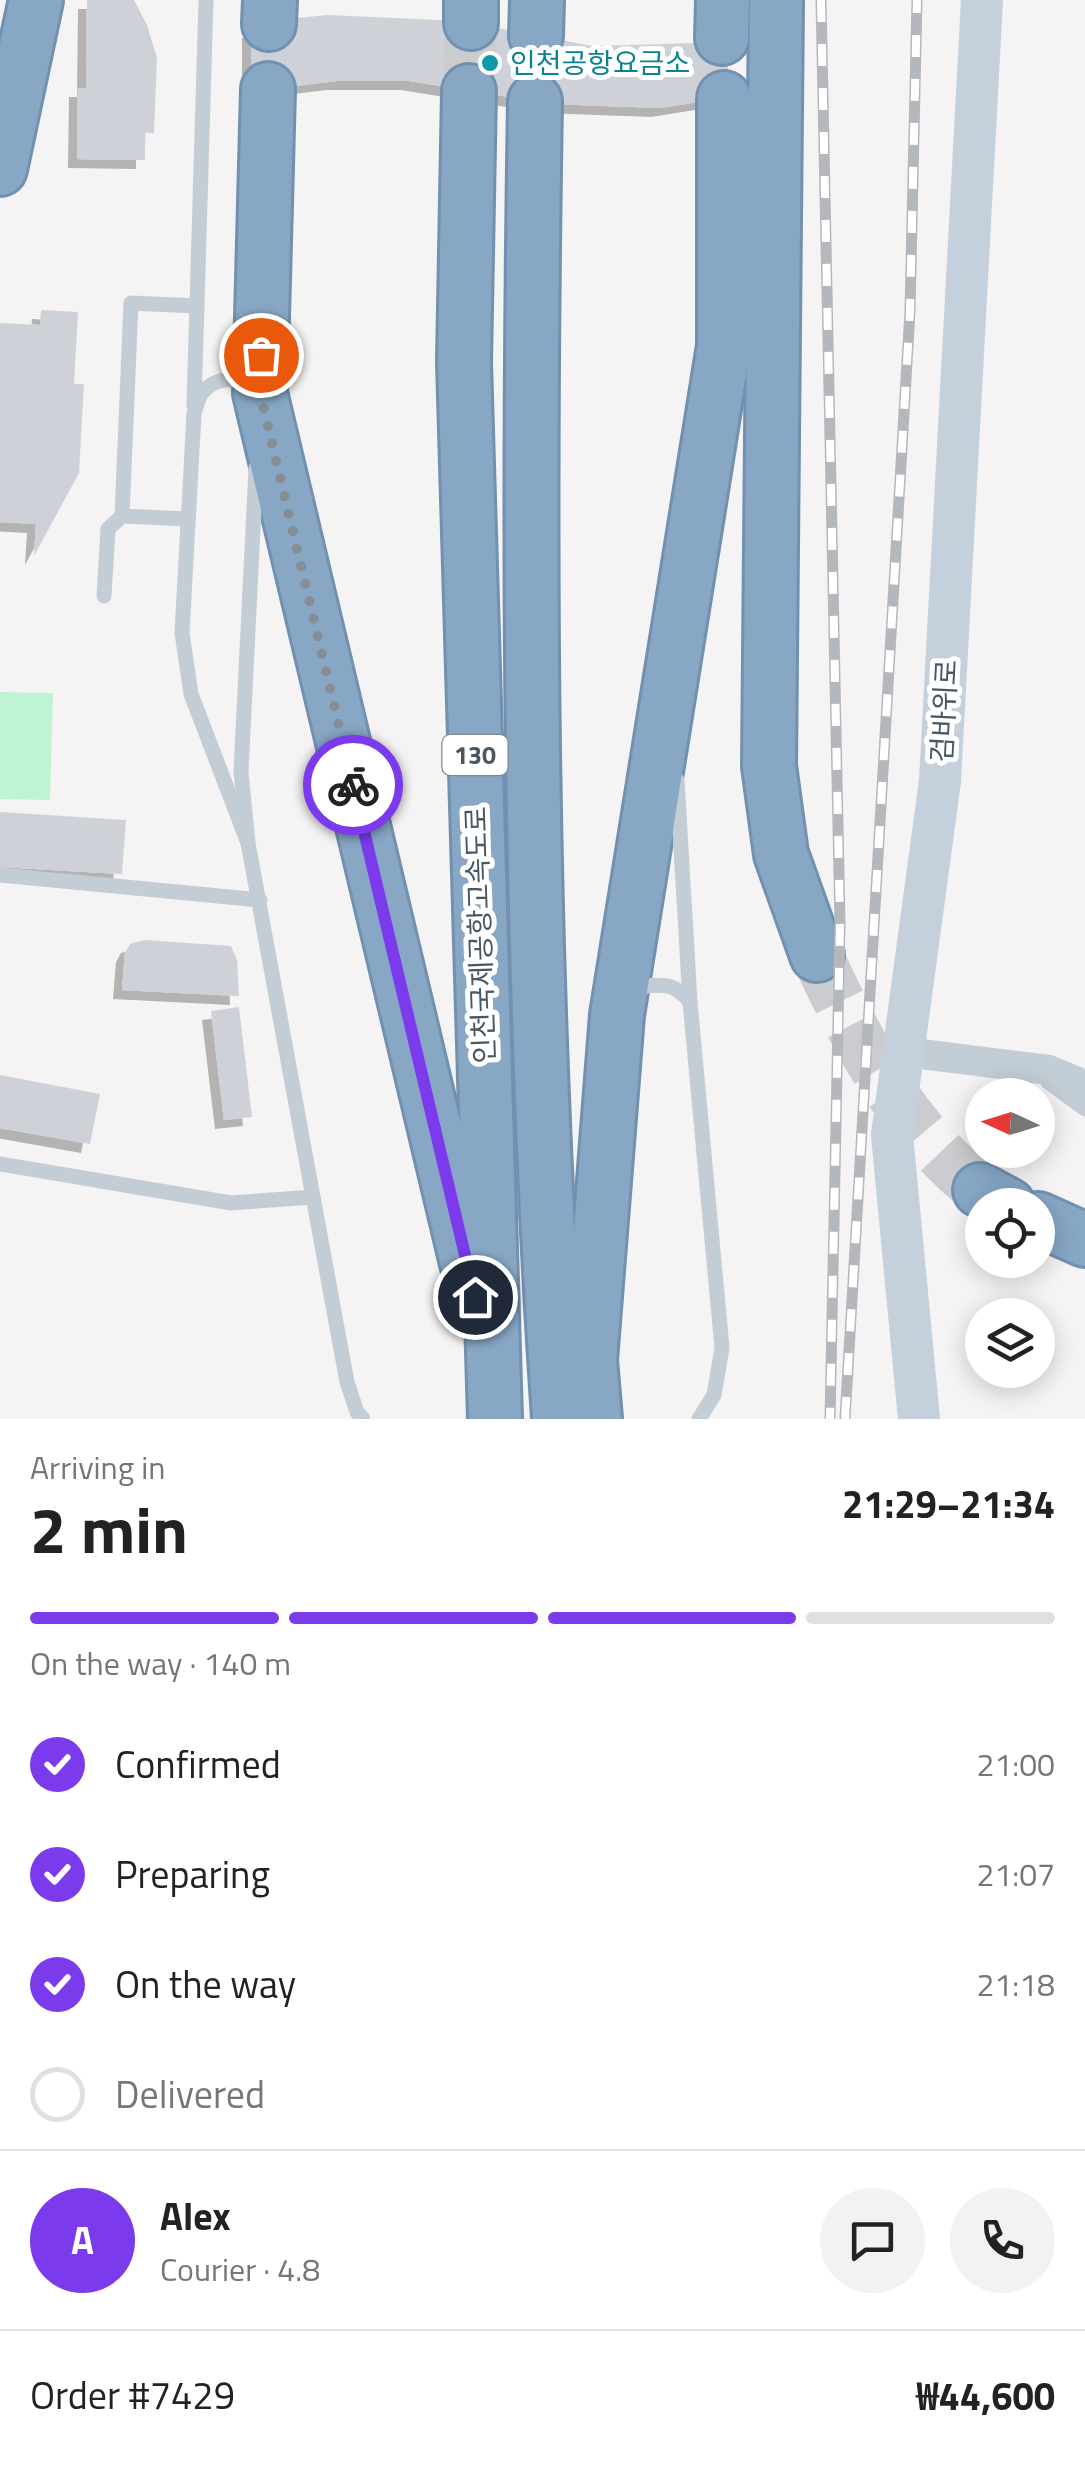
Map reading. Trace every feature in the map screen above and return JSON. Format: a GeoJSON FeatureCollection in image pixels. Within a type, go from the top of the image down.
{"type":"FeatureCollection","features":[{"type":"Feature","properties":{"kind":"highway"},"geometry":{"type":"LineString","coordinates":[[3,175],[36,0]]}},
{"type":"Feature","properties":{"kind":"highway"},"geometry":{"type":"LineString","coordinates":[[776,0],[769,766],[781,854],[817,955]]}},
{"type":"Feature","properties":{"kind":"highway","name":"130"},"geometry":{"type":"LineString","coordinates":[[268,89],[260,393],[494,1396]]}},
{"type":"Feature","properties":{"kind":"highway","name":"인천국제공항고속도로"},"geometry":{"type":"LineString","coordinates":[[470,91],[464,362],[494,1396]]}},
{"type":"Feature","properties":{"kind":"highway"},"geometry":{"type":"LineString","coordinates":[[595,1419],[590,1360],[617,1015],[724,346],[724,98]]}},
{"type":"Feature","properties":{"kind":"highway","name":"인천국제공항고속도로"},"geometry":{"type":"LineString","coordinates":[[535,101],[531,366],[535,903],[559,1419]]}},
{"type":"Feature","properties":{"kind":"highway"},"geometry":{"type":"LineString","coordinates":[[1055,1226],[1085,1240]]}},
{"type":"Feature","properties":{"kind":"street","name":"검바위로"},"geometry":{"type":"LineString","coordinates":[[920,1419],[892,1134],[940,781],[982,0]]}},
{"type":"Feature","properties":{"kind":"street"},"geometry":{"type":"LineString","coordinates":[[905,1052],[1050,1070],[1085,1086]]}},
{"type":"Feature","properties":{"kind":"lane"},"geometry":{"type":"LineString","coordinates":[[3,175],[52,0]]}},
{"type":"Feature","properties":{"kind":"lane"},"geometry":{"type":"LineString","coordinates":[[206,0],[194,414],[182,632],[191,694],[248,843]]}},
{"type":"Feature","properties":{"kind":"lane"},"geometry":{"type":"LineString","coordinates":[[104,596],[108,529],[122,516],[130,303],[197,306]]}},
{"type":"Feature","properties":{"kind":"lane"},"geometry":{"type":"LineString","coordinates":[[194,414],[204,390],[225,379],[242,380],[260,393],[241,772],[248,843],[347,1382],[362,1419]]}},
{"type":"Feature","properties":{"kind":"lane"},"geometry":{"type":"LineString","coordinates":[[122,516],[188,519]]}},
{"type":"Feature","properties":{"kind":"lane"},"geometry":{"type":"LineString","coordinates":[[671,678],[690,1002],[722,1348],[714,1394],[699,1419]]}},
{"type":"Feature","properties":{"kind":"lane"},"geometry":{"type":"LineString","coordinates":[[0,876],[260,900]]}},
{"type":"Feature","properties":{"kind":"lane"},"geometry":{"type":"LineString","coordinates":[[617,1015],[644,986],[665,984],[680,989],[690,1002]]}},
{"type":"Feature","properties":{"kind":"lane"},"geometry":{"type":"LineString","coordinates":[[1028,1070],[1085,1109]]}},
{"type":"Feature","properties":{"kind":"lane"},"geometry":{"type":"LineString","coordinates":[[0,1164],[232,1203],[314,1197]]}},
{"type":"Feature","properties":{"kind":"green space"},"geometry":{"type":"Polygon","coordinates":[[[0,692],[53,693],[50,800],[0,799],[0,692]]]}},
{"type":"Feature","properties":{"kind":"building"},"geometry":{"type":"Polygon","coordinates":[[[87,0],[134,0],[147,25],[157,58],[154,133],[145,133],[145,160],[77,159],[78,88],[86,88],[87,0]]]}},
{"type":"Feature","properties":{"kind":"building","name":"인천공항요금소"},"geometry":{"type":"Polygon","coordinates":[[[328,15],[461,21],[593,46],[695,43],[727,37],[729,97],[660,108],[553,104],[410,81],[336,81],[251,91],[251,29],[286,19],[328,15]]]}},
{"type":"Feature","properties":{"kind":"building"},"geometry":{"type":"Polygon","coordinates":[[[41,310],[78,312],[74,384],[84,384],[79,473],[34,556],[36,524],[0,522],[0,323],[40,325],[41,310]]]}},
{"type":"Feature","properties":{"kind":"building"},"geometry":{"type":"Polygon","coordinates":[[[0,812],[126,820],[122,874],[0,867],[0,812]]]}},
{"type":"Feature","properties":{"kind":"building"},"geometry":{"type":"Polygon","coordinates":[[[144,940],[231,946],[237,960],[239,996],[122,990],[125,953],[130,944],[144,940]]]}},
{"type":"Feature","properties":{"kind":"building"},"geometry":{"type":"Polygon","coordinates":[[[239,1007],[252,1117],[224,1120],[211,1011],[239,1007]]]}},
{"type":"Feature","properties":{"kind":"building"},"geometry":{"type":"Polygon","coordinates":[[[0,1075],[100,1094],[90,1144],[0,1128],[0,1075]]]}},
{"type":"Feature","properties":{"kind":"tunnel"},"geometry":{"type":"LineString","coordinates":[[469,91],[471,23]]}},
{"type":"Feature","properties":{"kind":"tunnel"},"geometry":{"type":"LineString","coordinates":[[817,955],[866,1052],[905,1112],[978,1188]]}},
{"type":"Feature","properties":{"kind":"railway"},"geometry":{"type":"LineString","coordinates":[[821,0],[840,924],[830,1419]]}},
{"type":"Feature","properties":{"kind":"railway"},"geometry":{"type":"LineString","coordinates":[[845,1419],[910,311],[917,0]]}},
{"type":"Feature","properties":{"kind":"way so far"},"geometry":{"type":"LineString","coordinates":[[261,355],[260,393],[353,785]]}},
{"type":"Feature","properties":{"kind":"place","name":"인천공항요금소"},"geometry":{"type":"Point","coordinates":[490,63]}},
{"type":"Feature","properties":{"kind":"route"},"geometry":{"type":"LineString","coordinates":[[353,785],[475,1297]]}}]}
